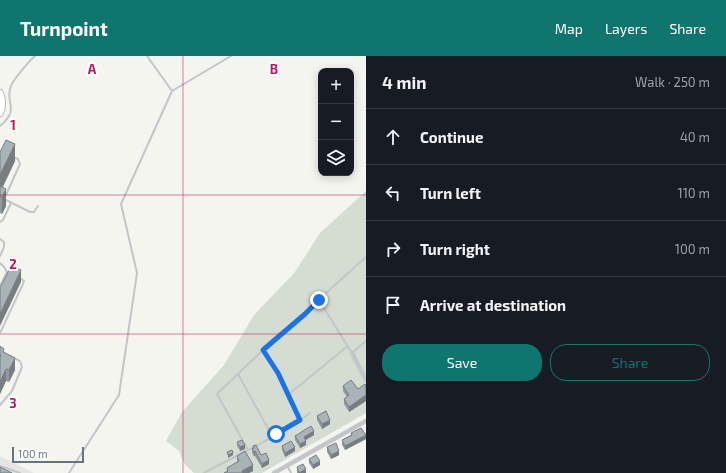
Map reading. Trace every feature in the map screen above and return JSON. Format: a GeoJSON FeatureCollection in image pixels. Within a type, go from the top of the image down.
{"type":"FeatureCollection","features":[{"type":"Feature","properties":{"kind":"main road"},"geometry":{"type":"LineString","coordinates":[[0,113],[2,106],[1,95]]}},
{"type":"Feature","properties":{"kind":"street"},"geometry":{"type":"LineString","coordinates":[[352,353],[366,380]]}},
{"type":"Feature","properties":{"kind":"street"},"geometry":{"type":"LineString","coordinates":[[274,473],[366,421]]}},
{"type":"Feature","properties":{"kind":"lane"},"geometry":{"type":"LineString","coordinates":[[0,126],[12,109],[9,93],[11,85],[31,57],[35,56]]}},
{"type":"Feature","properties":{"kind":"lane"},"geometry":{"type":"LineString","coordinates":[[147,56],[172,90]]}},
{"type":"Feature","properties":{"kind":"lane"},"geometry":{"type":"LineString","coordinates":[[69,473],[119,395],[137,273],[121,204],[172,90],[231,56]]}},
{"type":"Feature","properties":{"kind":"lane"},"geometry":{"type":"LineString","coordinates":[[11,156],[18,160],[20,164],[5,198],[6,201],[30,212],[34,212],[38,206]]}},
{"type":"Feature","properties":{"kind":"lane"},"geometry":{"type":"LineString","coordinates":[[0,222],[3,220],[11,203]]}},
{"type":"Feature","properties":{"kind":"lane"},"geometry":{"type":"LineString","coordinates":[[0,239],[5,245],[0,256]]}},
{"type":"Feature","properties":{"kind":"lane"},"geometry":{"type":"LineString","coordinates":[[248,450],[218,394],[263,350],[305,314],[366,257]]}},
{"type":"Feature","properties":{"kind":"lane"},"geometry":{"type":"LineString","coordinates":[[0,263],[4,266],[7,272],[12,274]]}},
{"type":"Feature","properties":{"kind":"lane"},"geometry":{"type":"LineString","coordinates":[[0,286],[7,272]]}},
{"type":"Feature","properties":{"kind":"lane"},"geometry":{"type":"LineString","coordinates":[[0,333],[24,281],[17,276]]}},
{"type":"Feature","properties":{"kind":"lane"},"geometry":{"type":"LineString","coordinates":[[319,300],[352,353],[366,341]]}},
{"type":"Feature","properties":{"kind":"lane"},"geometry":{"type":"LineString","coordinates":[[289,394],[348,346]]}},
{"type":"Feature","properties":{"kind":"lane"},"geometry":{"type":"LineString","coordinates":[[263,350],[278,373],[300,420]]}},
{"type":"Feature","properties":{"kind":"lane"},"geometry":{"type":"LineString","coordinates":[[0,351],[20,361],[22,366],[12,391],[0,405]]}},
{"type":"Feature","properties":{"kind":"lane"},"geometry":{"type":"LineString","coordinates":[[238,374],[272,436]]}},
{"type":"Feature","properties":{"kind":"lane"},"geometry":{"type":"LineString","coordinates":[[204,473],[248,450],[300,420],[310,412]]}},
{"type":"Feature","properties":{"kind":"lane"},"geometry":{"type":"LineString","coordinates":[[287,465],[291,473]]}},
{"type":"Feature","properties":{"kind":"lane"},"geometry":{"type":"LineString","coordinates":[[0,466],[20,473]]}},
{"type":"Feature","properties":{"kind":"shaded area"},"geometry":{"type":"Polygon","coordinates":[[[366,191],[366,413],[262,473],[194,473],[184,463],[179,451],[166,441],[182,412],[224,365],[254,315],[295,272],[320,233],[366,191]]]}},
{"type":"Feature","properties":{"kind":"shaded area"},"geometry":{"type":"Polygon","coordinates":[[[0,456],[34,473],[0,473],[0,456]]]}},
{"type":"Feature","properties":{"kind":"building"},"geometry":{"type":"Polygon","coordinates":[[[6,140],[15,144],[0,175],[0,152],[6,140]]]}},
{"type":"Feature","properties":{"kind":"building"},"geometry":{"type":"Polygon","coordinates":[[[0,186],[6,189],[2,197],[0,196],[0,186]]]}},
{"type":"Feature","properties":{"kind":"building"},"geometry":{"type":"Polygon","coordinates":[[[11,266],[21,270],[0,314],[0,288],[11,266]]]}},
{"type":"Feature","properties":{"kind":"building"},"geometry":{"type":"Polygon","coordinates":[[[0,346],[4,349],[3,352],[15,358],[9,370],[6,369],[0,382],[1,356],[0,346]]]}},
{"type":"Feature","properties":{"kind":"building"},"geometry":{"type":"Polygon","coordinates":[[[351,380],[358,389],[365,384],[366,395],[349,407],[344,399],[349,395],[343,386],[351,380]]]}},
{"type":"Feature","properties":{"kind":"building"},"geometry":{"type":"Polygon","coordinates":[[[326,411],[330,420],[322,424],[317,416],[326,411]]]}},
{"type":"Feature","properties":{"kind":"building"},"geometry":{"type":"Polygon","coordinates":[[[275,426],[277,429],[275,431],[272,428],[275,426]]]}},
{"type":"Feature","properties":{"kind":"building"},"geometry":{"type":"Polygon","coordinates":[[[311,426],[314,431],[304,437],[306,441],[300,444],[295,436],[311,426]]]}},
{"type":"Feature","properties":{"kind":"building"},"geometry":{"type":"Polygon","coordinates":[[[361,428],[366,435],[345,446],[342,440],[361,428]]]}},
{"type":"Feature","properties":{"kind":"building"},"geometry":{"type":"Polygon","coordinates":[[[242,440],[245,445],[240,447],[237,442],[242,440]]]}},
{"type":"Feature","properties":{"kind":"building"},"geometry":{"type":"Polygon","coordinates":[[[291,441],[295,447],[285,453],[282,446],[291,441]]]}},
{"type":"Feature","properties":{"kind":"building"},"geometry":{"type":"Polygon","coordinates":[[[336,443],[339,451],[331,455],[327,447],[336,443]]]}},
{"type":"Feature","properties":{"kind":"building"},"geometry":{"type":"Polygon","coordinates":[[[256,445],[261,455],[266,453],[269,460],[262,464],[255,451],[254,452],[252,449],[254,448],[253,446],[256,445]]]}},
{"type":"Feature","properties":{"kind":"building"},"geometry":{"type":"Polygon","coordinates":[[[232,450],[233,453],[228,455],[227,452],[232,450]]]}},
{"type":"Feature","properties":{"kind":"building"},"geometry":{"type":"Polygon","coordinates":[[[245,451],[253,465],[242,471],[243,473],[224,473],[228,471],[227,468],[239,461],[237,456],[245,451]]]}},
{"type":"Feature","properties":{"kind":"building"},"geometry":{"type":"Polygon","coordinates":[[[316,455],[320,461],[313,465],[309,459],[316,455]]]}},
{"type":"Feature","properties":{"kind":"building"},"geometry":{"type":"Polygon","coordinates":[[[303,464],[306,469],[299,473],[297,467],[303,464]]]}},
{"type":"Feature","properties":{"kind":"building"},"geometry":{"type":"Polygon","coordinates":[[[0,467],[12,473],[0,473],[0,467]]]}},
{"type":"Feature","properties":{"kind":"route"},"geometry":{"type":"LineString","coordinates":[[276,434],[300,420],[278,373],[263,350],[319,300]]}}]}
